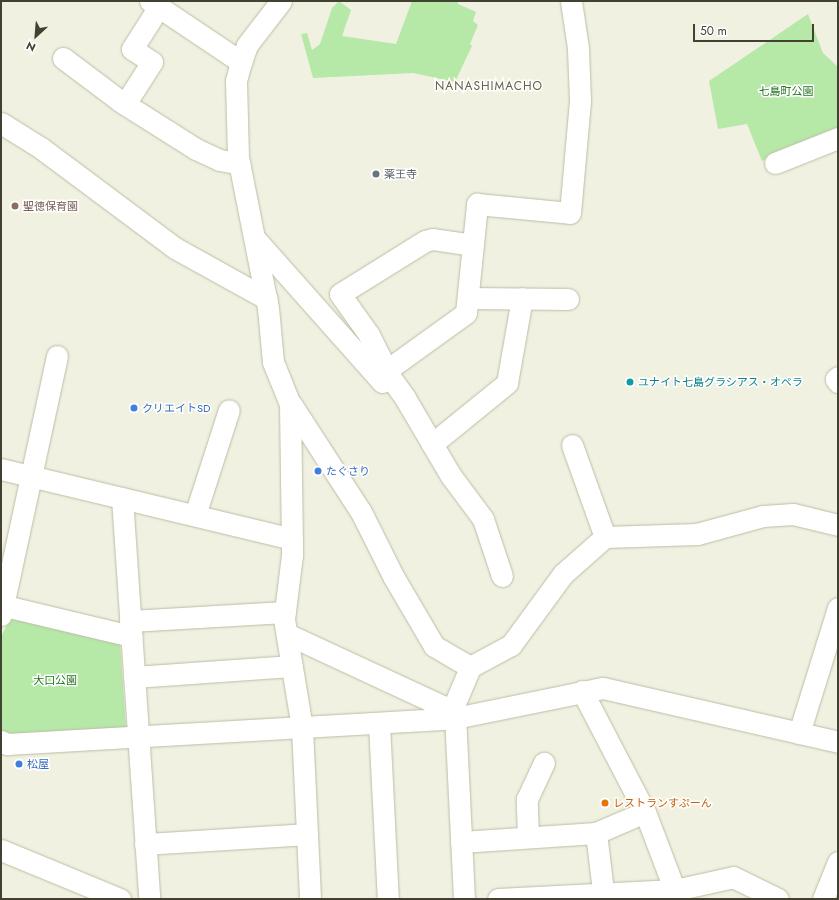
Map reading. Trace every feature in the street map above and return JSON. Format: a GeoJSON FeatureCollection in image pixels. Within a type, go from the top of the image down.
{"type":"FeatureCollection","features":[{"type":"Feature","properties":{"kind":"street"},"geometry":{"type":"LineString","coordinates":[[281,1],[247,45],[236,81],[240,164],[257,241],[267,299],[273,362],[290,404],[360,512],[393,576],[434,646],[470,667]]}},
{"type":"Feature","properties":{"kind":"street"},"geometry":{"type":"LineString","coordinates":[[257,241],[382,382],[388,374],[466,313],[477,204],[570,213],[580,101],[578,48],[571,1]]}},
{"type":"Feature","properties":{"kind":"street"},"geometry":{"type":"LineString","coordinates":[[125,104],[152,62],[132,48],[154,5],[241,62]]}},
{"type":"Feature","properties":{"kind":"street"},"geometry":{"type":"LineString","coordinates":[[63,58],[125,104],[196,149],[220,160],[240,164]]}},
{"type":"Feature","properties":{"kind":"street"},"geometry":{"type":"LineString","coordinates":[[1,122],[41,148],[175,248],[267,299]]}},
{"type":"Feature","properties":{"kind":"street"},"geometry":{"type":"LineString","coordinates":[[775,162],[838,138]]}},
{"type":"Feature","properties":{"kind":"street"},"geometry":{"type":"LineString","coordinates":[[473,245],[433,239],[426,241],[340,294],[368,335],[388,374],[405,398],[451,476],[483,519],[502,576]]}},
{"type":"Feature","properties":{"kind":"street"},"geometry":{"type":"LineString","coordinates":[[468,298],[568,299]]}},
{"type":"Feature","properties":{"kind":"street"},"geometry":{"type":"LineString","coordinates":[[432,444],[507,382],[522,298]]}},
{"type":"Feature","properties":{"kind":"street"},"geometry":{"type":"LineString","coordinates":[[57,356],[3,611],[131,628],[285,612]]}},
{"type":"Feature","properties":{"kind":"street"},"geometry":{"type":"LineString","coordinates":[[838,377],[836,379],[838,382]]}},
{"type":"Feature","properties":{"kind":"street"},"geometry":{"type":"LineString","coordinates":[[290,404],[292,538],[285,612],[287,634],[302,728],[310,899]]}},
{"type":"Feature","properties":{"kind":"street"},"geometry":{"type":"LineString","coordinates":[[195,515],[230,410]]}},
{"type":"Feature","properties":{"kind":"street"},"geometry":{"type":"LineString","coordinates":[[572,445],[605,537]]}},
{"type":"Feature","properties":{"kind":"street"},"geometry":{"type":"LineString","coordinates":[[1,469],[292,538]]}},
{"type":"Feature","properties":{"kind":"street"},"geometry":{"type":"LineString","coordinates":[[122,498],[149,899]]}},
{"type":"Feature","properties":{"kind":"street"},"geometry":{"type":"LineString","coordinates":[[464,899],[460,842],[455,715],[456,703],[470,667],[511,645],[563,574],[605,537],[697,534],[763,516],[793,514],[838,525]]}},
{"type":"Feature","properties":{"kind":"street"},"geometry":{"type":"LineString","coordinates":[[799,733],[838,608]]}},
{"type":"Feature","properties":{"kind":"street"},"geometry":{"type":"LineString","coordinates":[[287,634],[455,715]]}},
{"type":"Feature","properties":{"kind":"street"},"geometry":{"type":"LineString","coordinates":[[134,677],[292,666]]}},
{"type":"Feature","properties":{"kind":"street"},"geometry":{"type":"LineString","coordinates":[[1,741],[7,744],[379,724],[455,715],[603,688],[838,742]]}},
{"type":"Feature","properties":{"kind":"street"},"geometry":{"type":"LineString","coordinates":[[582,692],[645,812],[676,894]]}},
{"type":"Feature","properties":{"kind":"street"},"geometry":{"type":"LineString","coordinates":[[379,724],[388,899]]}},
{"type":"Feature","properties":{"kind":"street"},"geometry":{"type":"LineString","coordinates":[[528,838],[527,799],[544,763]]}},
{"type":"Feature","properties":{"kind":"street"},"geometry":{"type":"LineString","coordinates":[[460,842],[596,833],[645,812]]}},
{"type":"Feature","properties":{"kind":"street"},"geometry":{"type":"LineString","coordinates":[[596,833],[604,896]]}},
{"type":"Feature","properties":{"kind":"street"},"geometry":{"type":"LineString","coordinates":[[145,844],[307,834]]}},
{"type":"Feature","properties":{"kind":"street"},"geometry":{"type":"LineString","coordinates":[[1,850],[120,899]]}},
{"type":"Feature","properties":{"kind":"street"},"geometry":{"type":"LineString","coordinates":[[823,899],[838,862]]}},
{"type":"Feature","properties":{"kind":"street"},"geometry":{"type":"LineString","coordinates":[[498,899],[676,894],[733,877],[778,899]]}},
{"type":"Feature","properties":{"kind":"green space"},"geometry":{"type":"Polygon","coordinates":[[[339,1],[351,10],[342,36],[396,44],[412,1],[458,1],[458,4],[476,12],[473,21],[478,25],[470,44],[472,46],[455,82],[413,73],[313,78],[301,34],[307,33],[312,50],[320,44],[332,8],[339,1]]]}},
{"type":"Feature","properties":{"kind":"green space","name":"七島町公園"},"geometry":{"type":"Polygon","coordinates":[[[808,14],[823,53],[838,67],[838,133],[762,161],[747,124],[718,129],[709,81],[808,14]]]}},
{"type":"Feature","properties":{"kind":"green space","name":"大口公園"},"geometry":{"type":"Polygon","coordinates":[[[11,616],[120,641],[126,729],[7,734],[1,731],[1,637],[11,616]]]}},
{"type":"Feature","properties":{"kind":"place","name":"薬王寺"},"geometry":{"type":"Point","coordinates":[376,174]}},
{"type":"Feature","properties":{"kind":"place","name":"聖徳保育園"},"geometry":{"type":"Point","coordinates":[15,206]}},
{"type":"Feature","properties":{"kind":"place","name":"ユナイト七島グラシアス・オペラ"},"geometry":{"type":"Point","coordinates":[630,382]}},
{"type":"Feature","properties":{"kind":"place","name":"クリエイトSD"},"geometry":{"type":"Point","coordinates":[134,408]}},
{"type":"Feature","properties":{"kind":"place","name":"たぐさり"},"geometry":{"type":"Point","coordinates":[318,471]}},
{"type":"Feature","properties":{"kind":"place","name":"松屋"},"geometry":{"type":"Point","coordinates":[19,764]}},
{"type":"Feature","properties":{"kind":"place","name":"レストランすぷーん"},"geometry":{"type":"Point","coordinates":[605,803]}},
{"type":"Feature","properties":{"kind":"district","name":"NANASHIMACHO"},"geometry":{"type":"Point","coordinates":[489,87]}}]}
